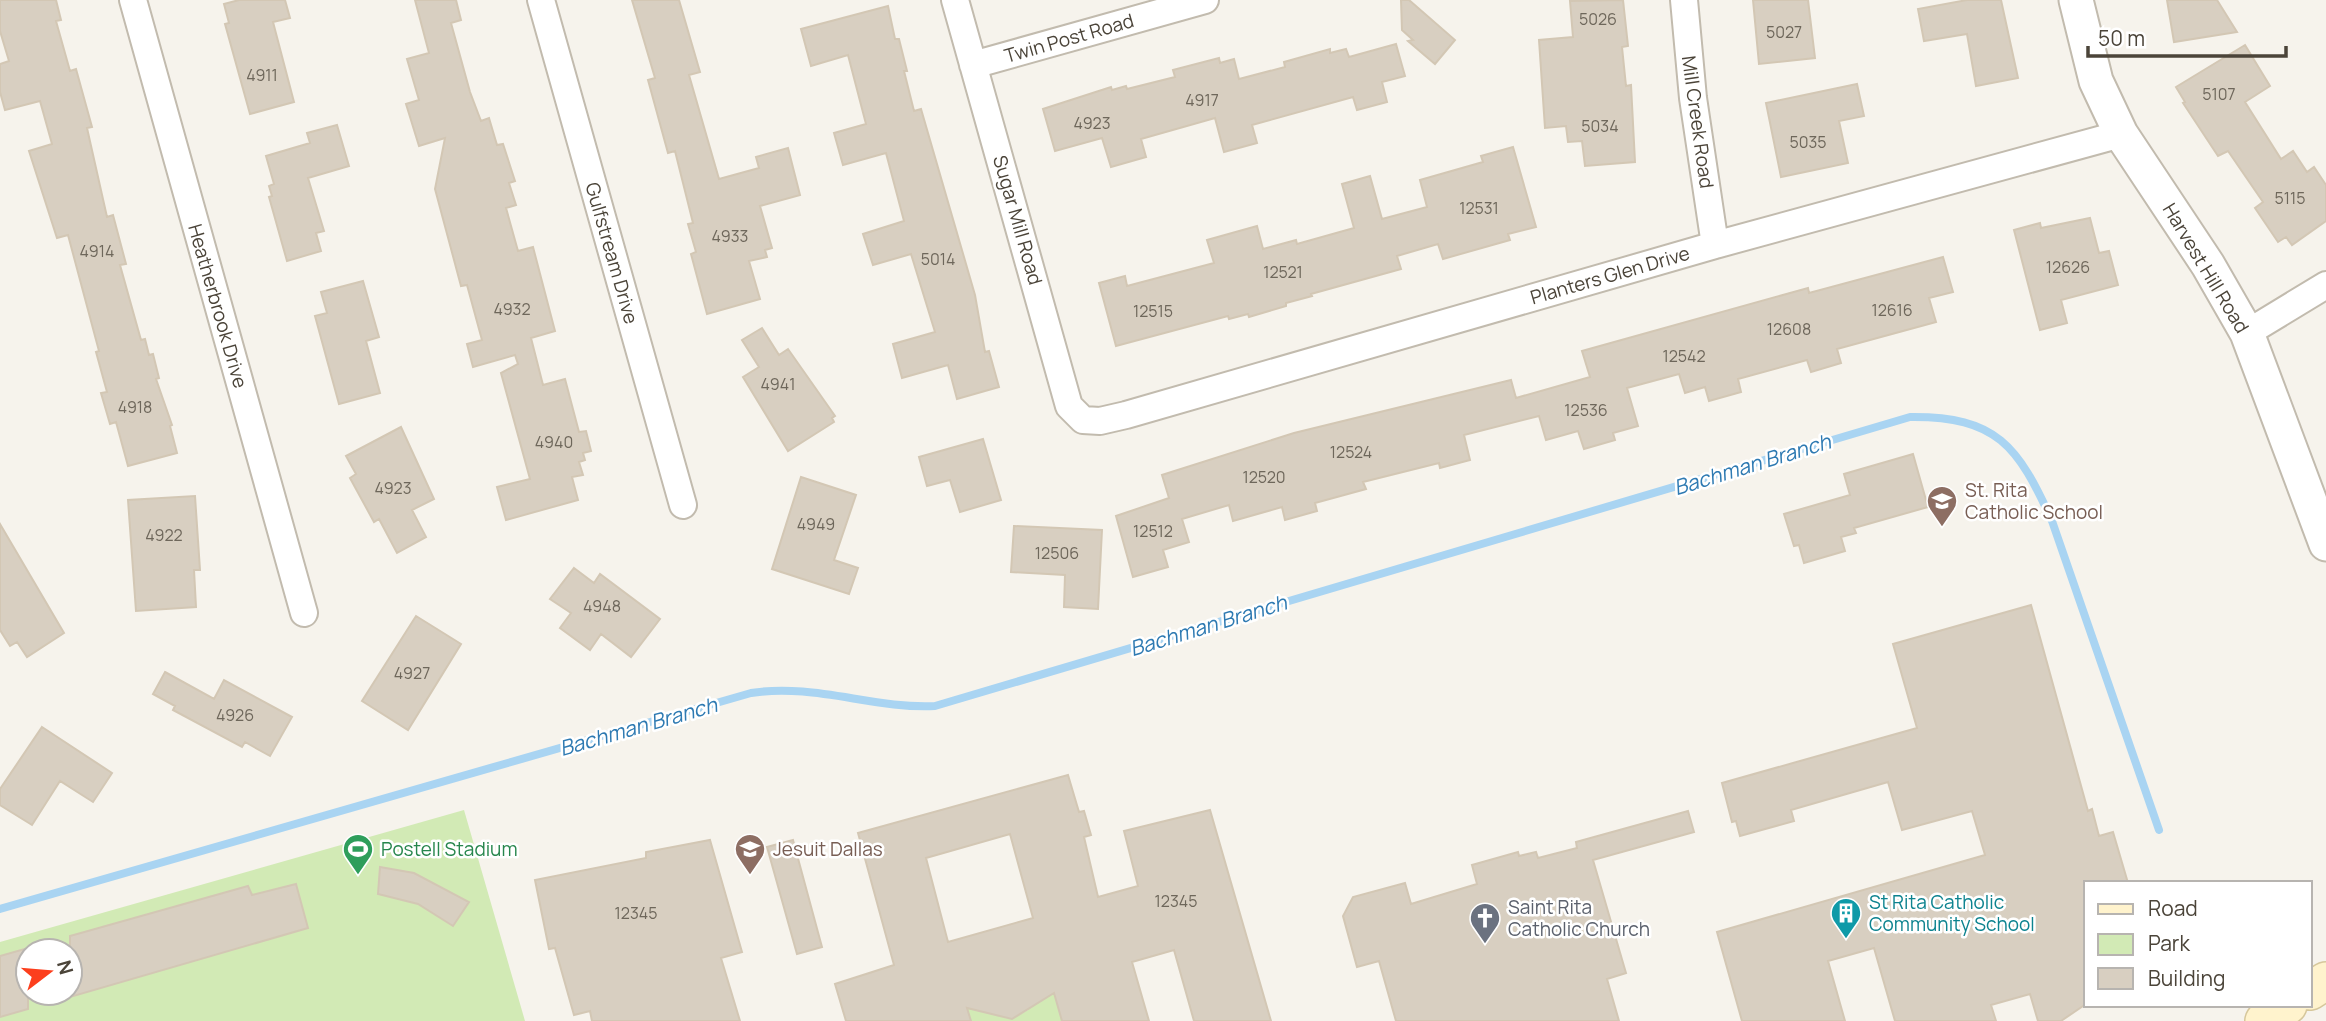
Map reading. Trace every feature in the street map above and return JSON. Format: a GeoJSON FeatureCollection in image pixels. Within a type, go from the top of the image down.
{"type":"FeatureCollection","features":[{"type":"Feature","properties":{"kind":"main road"},"geometry":{"type":"LineString","coordinates":[[2264,1021],[2285,1007]]}},
{"type":"Feature","properties":{"kind":"street","name":"Heatherbrook Drive"},"geometry":{"type":"LineString","coordinates":[[133,0],[304,613]]}},
{"type":"Feature","properties":{"kind":"street","name":"Gulfstream Drive"},"geometry":{"type":"LineString","coordinates":[[541,0],[683,505]]}},
{"type":"Feature","properties":{"kind":"street","name":"Sugar Mill Road"},"geometry":{"type":"LineString","coordinates":[[955,0],[1069,406],[1083,420],[1100,421]]}},
{"type":"Feature","properties":{"kind":"street","name":"Twin Post Road"},"geometry":{"type":"LineString","coordinates":[[973,65],[1205,0]]}},
{"type":"Feature","properties":{"kind":"street","name":"Mill Creek Road"},"geometry":{"type":"LineString","coordinates":[[1684,0],[1693,97],[1716,244]]}},
{"type":"Feature","properties":{"kind":"street","name":"Harvest Hill Road"},"geometry":{"type":"LineString","coordinates":[[2076,0],[2096,81],[2121,134],[2208,265],[2247,332],[2326,544]]}},
{"type":"Feature","properties":{"kind":"street","name":"Planters Glen Drive"},"geometry":{"type":"LineString","coordinates":[[1100,421],[1716,244],[2121,134]]}},
{"type":"Feature","properties":{"kind":"street"},"geometry":{"type":"LineString","coordinates":[[2247,332],[2326,285]]}},
{"type":"Feature","properties":{"kind":"green space","name":"Postell Stadium"},"geometry":{"type":"Polygon","coordinates":[[[464,810],[525,1021],[0,1021],[0,942],[14,938],[14,1007],[84,1007],[84,937],[18,937],[464,810]]]}},
{"type":"Feature","properties":{"kind":"green space"},"geometry":{"type":"Polygon","coordinates":[[[1052,985],[1062,1021],[971,1021],[967,1008],[986,1003],[1002,1016],[1012,1019],[1028,1010],[1031,991],[1052,985]]]}},
{"type":"Feature","properties":{"kind":"building"},"geometry":{"type":"Polygon","coordinates":[[[0,0],[56,0],[61,20],[56,21],[70,71],[76,69],[92,127],[87,128],[107,217],[113,215],[126,264],[120,265],[141,340],[145,339],[149,355],[153,354],[159,378],[156,379],[172,425],[170,426],[177,453],[128,466],[116,422],[110,424],[101,393],[107,392],[96,352],[99,351],[68,235],[57,238],[29,151],[52,144],[40,101],[5,110],[0,92],[0,64],[9,61],[0,31],[0,0]]]}},
{"type":"Feature","properties":{"kind":"building"},"geometry":{"type":"Polygon","coordinates":[[[239,0],[285,0],[290,18],[273,22],[294,102],[250,114],[225,24],[229,23],[224,4],[239,0]]]}},
{"type":"Feature","properties":{"kind":"building"},"geometry":{"type":"Polygon","coordinates":[[[415,0],[456,0],[461,20],[451,23],[470,92],[481,121],[489,118],[497,145],[503,144],[515,181],[509,183],[516,205],[506,208],[518,251],[533,247],[555,331],[531,338],[543,385],[565,379],[579,432],[586,431],[591,451],[583,453],[585,460],[579,462],[583,475],[572,477],[578,500],[506,520],[497,487],[530,479],[501,373],[518,364],[515,355],[473,367],[467,344],[482,340],[467,285],[461,286],[435,189],[445,138],[419,146],[406,104],[419,100],[407,59],[429,53],[415,0]]]}},
{"type":"Feature","properties":{"kind":"building"},"geometry":{"type":"Polygon","coordinates":[[[632,0],[679,0],[700,72],[689,75],[719,179],[759,168],[756,157],[788,148],[800,195],[760,206],[772,248],[765,250],[767,257],[749,261],[760,299],[707,314],[691,254],[696,252],[688,224],[693,223],[675,151],[668,153],[648,80],[655,78],[632,0]]]}},
{"type":"Feature","properties":{"kind":"building"},"geometry":{"type":"Polygon","coordinates":[[[1401,0],[1409,0],[1455,40],[1435,64],[1408,41],[1413,40],[1402,30],[1401,0]]]}},
{"type":"Feature","properties":{"kind":"building"},"geometry":{"type":"Polygon","coordinates":[[[1623,0],[1628,46],[1622,47],[1626,86],[1631,85],[1635,162],[1585,166],[1582,141],[1568,142],[1566,126],[1545,128],[1539,40],[1573,37],[1570,1],[1623,0]]]}},
{"type":"Feature","properties":{"kind":"building"},"geometry":{"type":"Polygon","coordinates":[[[1753,0],[1808,0],[1815,58],[1759,64],[1753,0]]]}},
{"type":"Feature","properties":{"kind":"building"},"geometry":{"type":"Polygon","coordinates":[[[1967,0],[2001,0],[2018,78],[1976,86],[1967,34],[1924,41],[1918,9],[1967,0]]]}},
{"type":"Feature","properties":{"kind":"building"},"geometry":{"type":"Polygon","coordinates":[[[2167,0],[2217,0],[2237,32],[2174,42],[2167,0]]]}},
{"type":"Feature","properties":{"kind":"building"},"geometry":{"type":"Polygon","coordinates":[[[888,6],[895,39],[899,39],[907,71],[904,71],[914,111],[921,109],[975,295],[985,352],[989,351],[999,387],[957,399],[948,365],[902,378],[893,344],[935,332],[911,254],[873,265],[863,234],[904,221],[886,153],[843,165],[834,133],[866,124],[848,55],[811,66],[801,29],[888,6]]]}},
{"type":"Feature","properties":{"kind":"building"},"geometry":{"type":"Polygon","coordinates":[[[1396,44],[1405,76],[1382,82],[1387,102],[1357,110],[1353,97],[1252,125],[1257,143],[1224,152],[1215,118],[1141,139],[1146,157],[1111,167],[1102,138],[1055,151],[1043,109],[1111,87],[1112,90],[1126,86],[1127,89],[1175,77],[1173,70],[1219,58],[1220,63],[1234,59],[1239,79],[1285,67],[1284,62],[1330,49],[1330,53],[1346,49],[1349,57],[1396,44]]]}},
{"type":"Feature","properties":{"kind":"building"},"geometry":{"type":"Polygon","coordinates":[[[2245,45],[2270,86],[2245,102],[2281,159],[2293,151],[2307,172],[2314,167],[2326,185],[2326,221],[2292,245],[2286,237],[2278,242],[2255,208],[2263,202],[2228,151],[2218,156],[2183,103],[2185,102],[2176,87],[2245,45]]]}},
{"type":"Feature","properties":{"kind":"building"},"geometry":{"type":"Polygon","coordinates":[[[1857,84],[1864,116],[1839,121],[1848,163],[1781,177],[1766,103],[1857,84]]]}},
{"type":"Feature","properties":{"kind":"building"},"geometry":{"type":"Polygon","coordinates":[[[337,125],[349,166],[308,178],[324,231],[316,233],[321,251],[287,261],[269,197],[272,196],[269,186],[274,184],[266,156],[310,143],[307,133],[337,125]]]}},
{"type":"Feature","properties":{"kind":"building"},"geometry":{"type":"Polygon","coordinates":[[[1513,147],[1536,227],[1508,234],[1510,240],[1443,259],[1438,244],[1397,256],[1401,269],[1311,294],[1312,296],[1286,303],[1286,306],[1249,317],[1248,314],[1229,319],[1228,316],[1116,346],[1099,283],[1125,276],[1127,286],[1214,263],[1207,240],[1257,226],[1263,249],[1296,240],[1297,244],[1354,228],[1342,184],[1370,176],[1382,219],[1427,207],[1420,180],[1483,162],[1481,156],[1513,147]]]}},
{"type":"Feature","properties":{"kind":"building"},"geometry":{"type":"Polygon","coordinates":[[[2090,218],[2099,253],[2109,251],[2118,285],[2061,300],[2067,323],[2040,330],[2014,230],[2040,223],[2041,228],[2090,218]]]}},
{"type":"Feature","properties":{"kind":"building"},"geometry":{"type":"Polygon","coordinates":[[[1943,257],[1953,292],[1929,298],[1936,322],[1837,349],[1841,363],[1811,372],[1807,360],[1738,379],[1741,392],[1709,401],[1705,387],[1685,393],[1679,374],[1627,388],[1638,426],[1613,433],[1615,440],[1584,449],[1578,431],[1546,440],[1539,416],[1464,435],[1470,460],[1440,468],[1439,463],[1363,482],[1366,489],[1315,503],[1317,511],[1285,520],[1282,507],[1233,521],[1229,505],[1182,519],[1189,542],[1163,550],[1168,567],[1133,577],[1116,516],[1169,498],[1162,475],[1294,433],[1511,380],[1516,398],[1590,377],[1582,351],[1808,288],[1809,293],[1943,257]]]}},
{"type":"Feature","properties":{"kind":"building"},"geometry":{"type":"Polygon","coordinates":[[[363,281],[379,337],[366,341],[380,393],[339,404],[315,316],[327,313],[321,292],[363,281]]]}},
{"type":"Feature","properties":{"kind":"building"},"geometry":{"type":"Polygon","coordinates":[[[762,328],[779,355],[788,349],[835,416],[832,418],[834,422],[788,451],[743,377],[759,367],[742,340],[762,328]]]}},
{"type":"Feature","properties":{"kind":"building"},"geometry":{"type":"Polygon","coordinates":[[[401,427],[434,499],[412,510],[426,537],[397,553],[379,519],[374,522],[350,478],[356,474],[346,456],[401,427]]]}},
{"type":"Feature","properties":{"kind":"building"},"geometry":{"type":"Polygon","coordinates":[[[983,439],[1001,500],[960,512],[950,480],[927,486],[919,457],[983,439]]]}},
{"type":"Feature","properties":{"kind":"building"},"geometry":{"type":"Polygon","coordinates":[[[1913,454],[1928,507],[1854,528],[1856,533],[1841,537],[1845,551],[1804,563],[1799,545],[1794,546],[1784,514],[1850,495],[1844,474],[1913,454]]]}},
{"type":"Feature","properties":{"kind":"building"},"geometry":{"type":"Polygon","coordinates":[[[801,477],[856,495],[834,560],[858,568],[849,594],[772,569],[801,477]]]}},
{"type":"Feature","properties":{"kind":"building"},"geometry":{"type":"Polygon","coordinates":[[[195,496],[200,570],[194,570],[196,607],[136,611],[128,500],[195,496]]]}},
{"type":"Feature","properties":{"kind":"building"},"geometry":{"type":"Polygon","coordinates":[[[0,524],[64,633],[27,657],[17,642],[10,646],[0,630],[0,524]]]}},
{"type":"Feature","properties":{"kind":"building"},"geometry":{"type":"Polygon","coordinates":[[[1014,526],[1102,530],[1098,609],[1064,607],[1065,575],[1011,572],[1014,526]]]}},
{"type":"Feature","properties":{"kind":"building"},"geometry":{"type":"Polygon","coordinates":[[[574,568],[594,583],[600,574],[660,619],[631,657],[601,634],[590,650],[560,628],[571,613],[550,599],[574,568]]]}},
{"type":"Feature","properties":{"kind":"building"},"geometry":{"type":"Polygon","coordinates":[[[2031,605],[2088,811],[2092,809],[2099,836],[2113,832],[2127,881],[2084,881],[2084,1005],[2061,1021],[2038,1021],[2030,994],[1991,1005],[1996,1021],[1895,1021],[1874,948],[1828,961],[1845,1021],[1742,1021],[1717,932],[1985,855],[1972,811],[1902,830],[1888,782],[1791,810],[1794,821],[1740,836],[1736,821],[1732,822],[1722,783],[1917,728],[1893,644],[2031,605]]]}},
{"type":"Feature","properties":{"kind":"building"},"geometry":{"type":"Polygon","coordinates":[[[416,616],[461,644],[408,730],[362,701],[416,616]]]}},
{"type":"Feature","properties":{"kind":"building"},"geometry":{"type":"Polygon","coordinates":[[[165,672],[214,699],[224,680],[292,717],[270,756],[245,742],[242,747],[173,710],[175,706],[153,694],[165,672]]]}},
{"type":"Feature","properties":{"kind":"building"},"geometry":{"type":"Polygon","coordinates":[[[42,727],[112,773],[93,802],[60,781],[32,825],[0,805],[0,789],[42,727]]]}},
{"type":"Feature","properties":{"kind":"building"},"geometry":{"type":"Polygon","coordinates":[[[1068,775],[1079,812],[1084,811],[1091,835],[1084,837],[1098,897],[1138,886],[1124,831],[1210,810],[1271,1021],[1194,1021],[1174,950],[1132,962],[1149,1021],[1062,1021],[1054,993],[1012,1019],[967,1008],[971,1021],[846,1021],[835,984],[894,965],[858,833],[1068,775]],[[1010,834],[926,858],[948,942],[1033,918],[1010,834]]]}},
{"type":"Feature","properties":{"kind":"building","name":"Saint Rita Catholic Church"},"geometry":{"type":"Polygon","coordinates":[[[1688,811],[1694,832],[1593,860],[1626,973],[1607,979],[1619,1021],[1396,1021],[1379,961],[1357,967],[1343,916],[1353,897],[1405,883],[1411,904],[1477,884],[1472,865],[1518,852],[1519,856],[1536,852],[1538,858],[1577,848],[1576,842],[1688,811]]]}},
{"type":"Feature","properties":{"kind":"building"},"geometry":{"type":"Polygon","coordinates":[[[710,840],[742,952],[721,958],[740,1021],[592,1021],[590,1011],[574,1015],[555,948],[549,949],[535,880],[646,858],[646,852],[710,840]]]}},
{"type":"Feature","properties":{"kind":"building"},"geometry":{"type":"Polygon","coordinates":[[[793,840],[822,947],[797,954],[767,847],[793,840]]]}},
{"type":"Feature","properties":{"kind":"building"},"geometry":{"type":"Polygon","coordinates":[[[380,867],[414,873],[469,902],[453,926],[418,904],[378,894],[380,867]]]}},
{"type":"Feature","properties":{"kind":"building"},"geometry":{"type":"Polygon","coordinates":[[[296,884],[308,928],[84,993],[84,937],[70,936],[248,886],[252,895],[296,884]]]}},
{"type":"Feature","properties":{"kind":"building"},"geometry":{"type":"Polygon","coordinates":[[[14,952],[14,1007],[28,1009],[0,1017],[0,956],[14,952]]]}},
{"type":"Feature","properties":{"kind":"waterway","name":"Bachman Branch"},"geometry":{"type":"LineString","coordinates":[[0,909],[751,693],[798,691],[889,704],[935,706],[1910,417],[1964,422],[1984,430],[2001,440],[2028,473],[2052,521],[2159,830]]}},
{"type":"Feature","properties":{"kind":"place","name":"St. Rita Catholic School"},"geometry":{"type":"Point","coordinates":[1942,528]}},
{"type":"Feature","properties":{"kind":"place","name":"Postell Stadium"},"geometry":{"type":"Point","coordinates":[358,876]}},
{"type":"Feature","properties":{"kind":"place","name":"Jesuit Dallas"},"geometry":{"type":"Point","coordinates":[750,876]}},
{"type":"Feature","properties":{"kind":"place","name":"St Rita Catholic Community School"},"geometry":{"type":"Point","coordinates":[1846,940]}},
{"type":"Feature","properties":{"kind":"place","name":"Saint Rita Catholic Church"},"geometry":{"type":"Point","coordinates":[1485,945]}}]}
